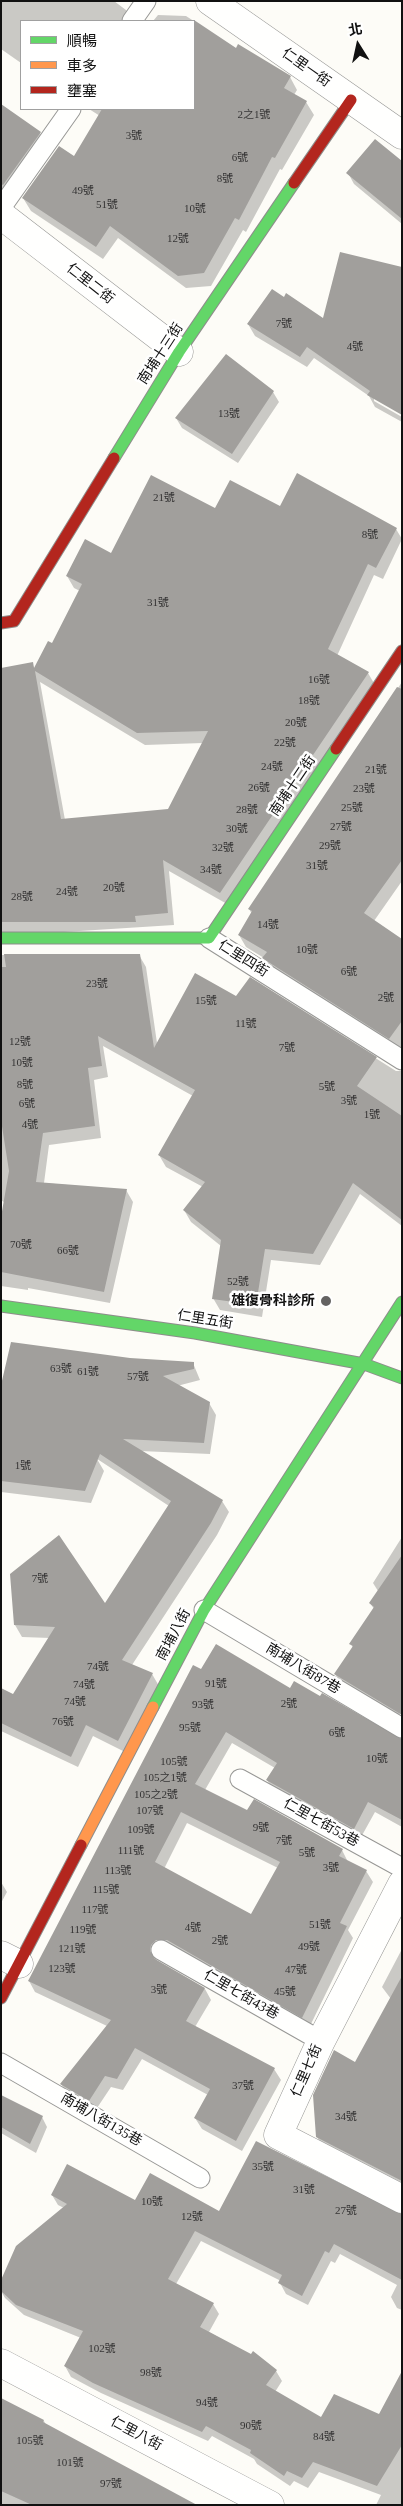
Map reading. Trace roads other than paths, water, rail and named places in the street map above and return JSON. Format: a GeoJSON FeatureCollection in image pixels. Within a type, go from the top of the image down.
{"type":"FeatureCollection","features":[{"type":"Feature","properties":{"kind":"street","name":"仁里一街"},"geometry":{"type":"LineString","coordinates":[[210,1],[402,135]]}},
{"type":"Feature","properties":{"kind":"street","name":"南埔十三街"},"geometry":{"type":"LineString","coordinates":[[1,623],[14,621],[179,352],[351,100]]}},
{"type":"Feature","properties":{"kind":"street","name":"仁里二街"},"geometry":{"type":"LineString","coordinates":[[1,215],[179,352]]}},
{"type":"Feature","properties":{"kind":"street","name":"南埔十二街"},"geometry":{"type":"LineString","coordinates":[[209,938],[402,651]]}},
{"type":"Feature","properties":{"kind":"street","name":"仁里四街"},"geometry":{"type":"LineString","coordinates":[[1,938],[209,938]]}},
{"type":"Feature","properties":{"kind":"street","name":"南埔八街"},"geometry":{"type":"LineString","coordinates":[[1,1998],[10,1960],[204,1610],[364,1364],[402,1302]]}},
{"type":"Feature","properties":{"kind":"street","name":"仁里五街"},"geometry":{"type":"LineString","coordinates":[[1,1306],[195,1333],[364,1364],[402,1378]]}},
{"type":"Feature","properties":{"kind":"street","name":"仁里七街"},"geometry":{"type":"LineString","coordinates":[[402,1884],[321,2041],[278,2135],[402,2199]]}},
{"type":"Feature","properties":{"kind":"street","name":"仁里八街"},"geometry":{"type":"LineString","coordinates":[[1,2363],[270,2505]]}},
{"type":"Feature","properties":{"kind":"lane"},"geometry":{"type":"LineString","coordinates":[[133,20],[146,1]]}},
{"type":"Feature","properties":{"kind":"lane"},"geometry":{"type":"LineString","coordinates":[[1,208],[70,110]]}},
{"type":"Feature","properties":{"kind":"lane","name":"仁里四街"},"geometry":{"type":"LineString","coordinates":[[209,938],[402,1060]]}},
{"type":"Feature","properties":{"kind":"lane","name":"南埔八街87巷"},"geometry":{"type":"LineString","coordinates":[[204,1610],[402,1728]]}},
{"type":"Feature","properties":{"kind":"lane","name":"仁里七街53巷"},"geometry":{"type":"LineString","coordinates":[[240,1779],[402,1868]]}},
{"type":"Feature","properties":{"kind":"lane","name":"仁里七街43巷"},"geometry":{"type":"LineString","coordinates":[[160,1950],[321,2041]]}},
{"type":"Feature","properties":{"kind":"lane","name":"南埔八街135巷"},"geometry":{"type":"LineString","coordinates":[[1,2063],[200,2178]]}},
{"type":"Feature","properties":{"kind":"place","name":"雄復骨科診所"},"geometry":{"type":"Point","coordinates":[326,1301]}}]}
